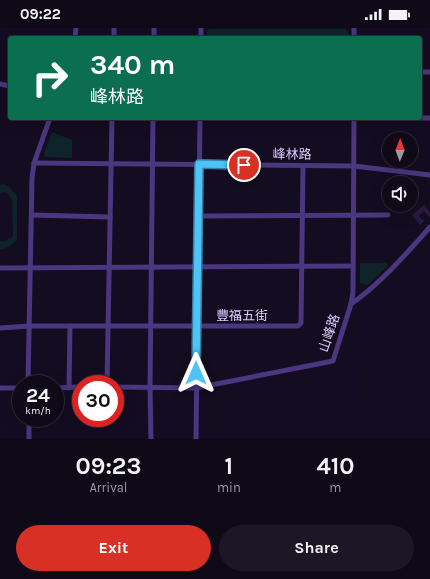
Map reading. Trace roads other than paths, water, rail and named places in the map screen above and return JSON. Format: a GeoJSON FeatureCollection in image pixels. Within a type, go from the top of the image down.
{"type":"FeatureCollection","features":[{"type":"Feature","properties":{"kind":"street"},"geometry":{"type":"LineString","coordinates":[[28,375],[32,178],[34,163],[49,120]]}},
{"type":"Feature","properties":{"kind":"street"},"geometry":{"type":"LineString","coordinates":[[107,375],[112,120]]}},
{"type":"Feature","properties":{"kind":"street"},"geometry":{"type":"LineString","coordinates":[[151,439],[150,326],[153,120]]}},
{"type":"Feature","properties":{"kind":"street"},"geometry":{"type":"LineString","coordinates":[[196,439],[200,120]]}},
{"type":"Feature","properties":{"kind":"street","name":"山峰路"},"geometry":{"type":"LineString","coordinates":[[124,387],[196,388],[333,361],[351,304],[353,292],[354,120]]}},
{"type":"Feature","properties":{"kind":"street","name":"峰林路"},"geometry":{"type":"LineString","coordinates":[[34,163],[354,166],[430,175]]}},
{"type":"Feature","properties":{"kind":"street","name":"豐福五街"},"geometry":{"type":"LineString","coordinates":[[0,328],[30,326],[300,325],[302,322],[303,166]]}},
{"type":"Feature","properties":{"kind":"street"},"geometry":{"type":"LineString","coordinates":[[198,216],[388,215]]}},
{"type":"Feature","properties":{"kind":"street"},"geometry":{"type":"LineString","coordinates":[[32,216],[110,217]]}},
{"type":"Feature","properties":{"kind":"street"},"geometry":{"type":"LineString","coordinates":[[351,304],[364,295],[411,249],[430,227]]}},
{"type":"Feature","properties":{"kind":"street"},"geometry":{"type":"LineString","coordinates":[[0,268],[353,266]]}},
{"type":"Feature","properties":{"kind":"street"},"geometry":{"type":"LineString","coordinates":[[64,388],[69,388],[70,326]]}},
{"type":"Feature","properties":{"kind":"street"},"geometry":{"type":"LineString","coordinates":[[0,388],[12,388]]}},
{"type":"Feature","properties":{"kind":"street"},"geometry":{"type":"LineString","coordinates":[[29,427],[29,439]]}},
{"type":"Feature","properties":{"kind":"waterway"},"geometry":{"type":"LineString","coordinates":[[318,439],[320,438],[325,426],[351,400],[360,349],[366,327],[386,294],[392,278],[430,233]]}}]}
